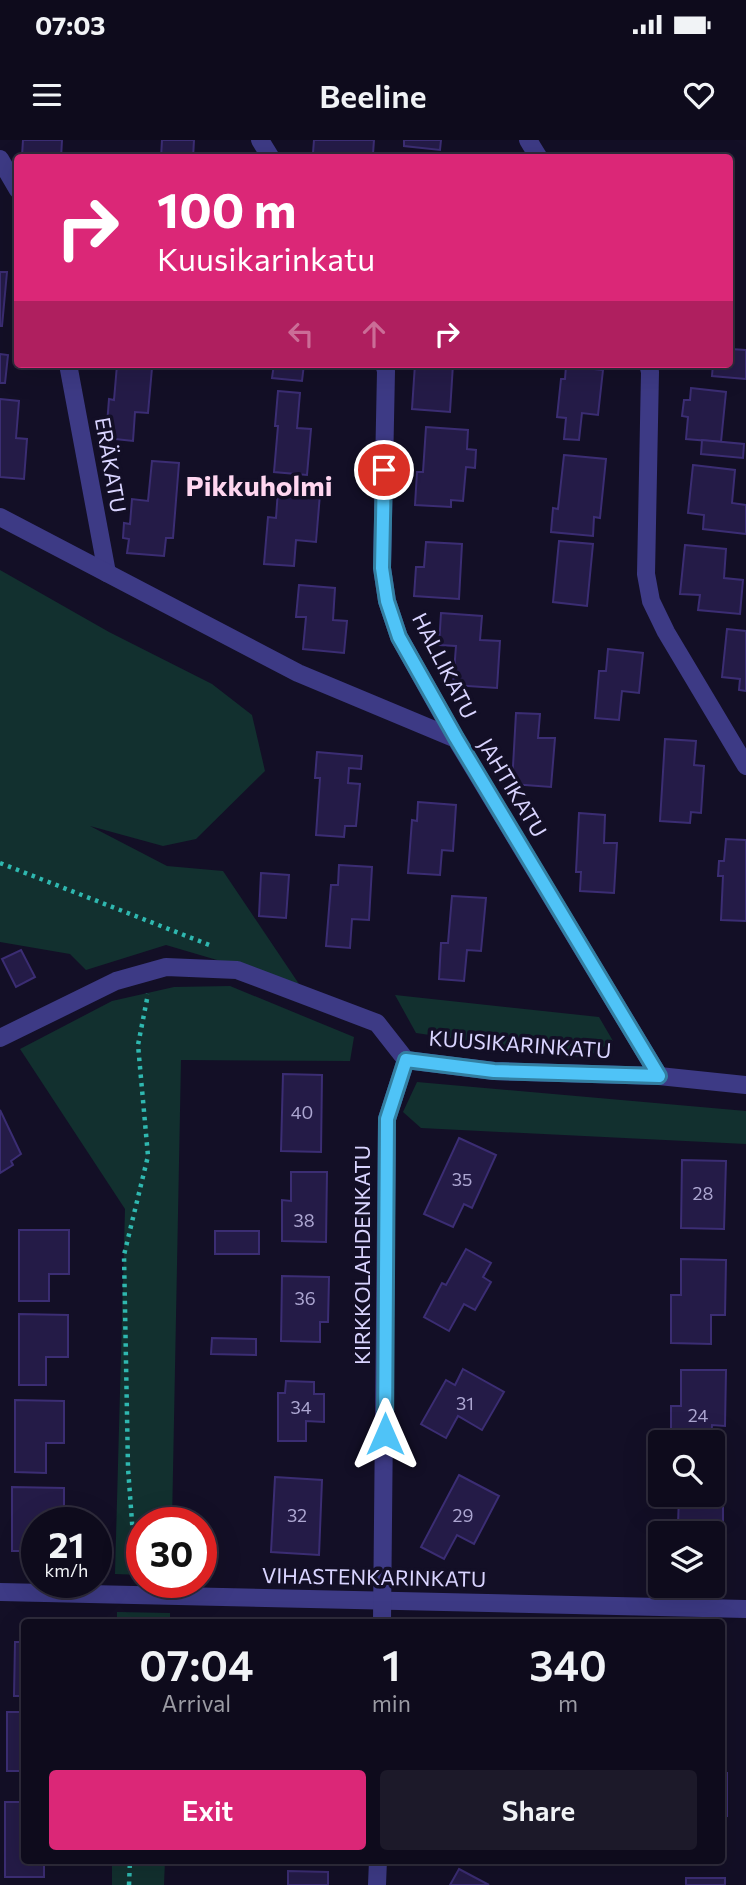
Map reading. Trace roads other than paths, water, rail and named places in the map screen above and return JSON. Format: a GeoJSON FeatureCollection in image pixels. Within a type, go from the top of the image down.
{"type":"FeatureCollection","features":[{"type":"Feature","properties":{"kind":"street"},"geometry":{"type":"LineString","coordinates":[[0,159],[14,183]]}},
{"type":"Feature","properties":{"kind":"street","name":"ERÄKATU"},"geometry":{"type":"LineString","coordinates":[[69,368],[107,573]]}},
{"type":"Feature","properties":{"kind":"street","name":"HALLIKATU"},"geometry":{"type":"LineString","coordinates":[[385,368],[382,568],[387,601],[399,637],[456,738]]}},
{"type":"Feature","properties":{"kind":"street"},"geometry":{"type":"LineString","coordinates":[[649,368],[646,574],[651,601],[666,632],[746,766]]}},
{"type":"Feature","properties":{"kind":"street","name":"JAHTIKATU"},"geometry":{"type":"LineString","coordinates":[[0,517],[298,673],[456,738],[659,1076]]}},
{"type":"Feature","properties":{"kind":"street","name":"KUUSIKARINKATU"},"geometry":{"type":"LineString","coordinates":[[0,1038],[116,981],[166,967],[237,970],[377,1023],[406,1060],[494,1071],[659,1076]]}},
{"type":"Feature","properties":{"kind":"street","name":"KIRKKOLAHDENKATU"},"geometry":{"type":"LineString","coordinates":[[382,1619],[387,1119],[406,1060]]}},
{"type":"Feature","properties":{"kind":"street"},"geometry":{"type":"LineString","coordinates":[[659,1076],[746,1085]]}},
{"type":"Feature","properties":{"kind":"street","name":"VIHASTENKARINKATU"},"geometry":{"type":"LineString","coordinates":[[0,1592],[746,1609]]}},
{"type":"Feature","properties":{"kind":"street"},"geometry":{"type":"LineString","coordinates":[[377,1885],[378,1864]]}},
{"type":"Feature","properties":{"kind":"district","name":"Pikkuholmi"},"geometry":{"type":"Point","coordinates":[259,486]}}]}
